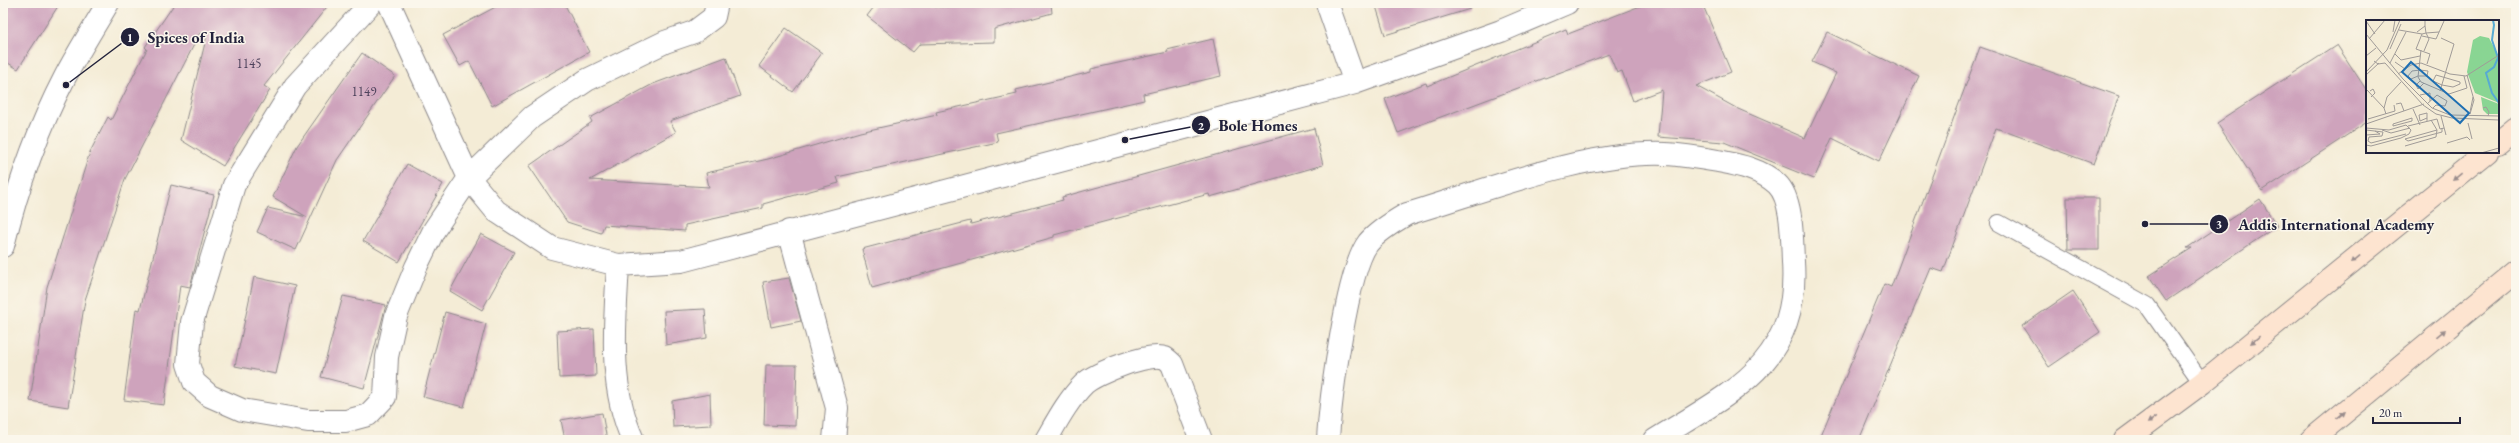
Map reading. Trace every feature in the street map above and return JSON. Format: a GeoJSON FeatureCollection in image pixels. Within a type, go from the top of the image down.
{"type":"FeatureCollection","features":[{"type":"Feature","properties":{"kind":"main road"},"geometry":{"type":"LineString","coordinates":[[2499,142],[2516,128]]}},
{"type":"Feature","properties":{"kind":"main road"},"geometry":{"type":"LineString","coordinates":[[2125,440],[2202,383],[2486,153]]}},
{"type":"Feature","properties":{"kind":"main road"},"geometry":{"type":"LineString","coordinates":[[2311,440],[2516,271]]}},
{"type":"Feature","properties":{"kind":"street"},"geometry":{"type":"LineString","coordinates":[[3,246],[34,150],[64,77],[108,3]]}},
{"type":"Feature","properties":{"kind":"street"},"geometry":{"type":"LineString","coordinates":[[371,3],[295,86],[234,186],[192,322],[188,364],[194,382],[210,396],[242,410],[308,421],[346,421],[368,415],[385,397],[387,357],[396,316],[416,267],[434,230],[469,178],[532,117],[587,80],[665,42],[694,32],[714,17],[717,3]]}},
{"type":"Feature","properties":{"kind":"street"},"geometry":{"type":"LineString","coordinates":[[389,3],[469,178],[496,211],[552,248],[618,265],[681,261],[789,231],[1356,83],[1501,31],[1567,3]]}},
{"type":"Feature","properties":{"kind":"street"},"geometry":{"type":"LineString","coordinates":[[1327,3],[1356,83]]}},
{"type":"Feature","properties":{"kind":"street"},"geometry":{"type":"LineString","coordinates":[[1328,440],[1343,333],[1356,270],[1368,244],[1389,224],[1407,214],[1571,164],[1664,154],[1746,166],[1777,184],[1787,200],[1794,277],[1793,307],[1783,336],[1761,367],[1733,391],[1655,440]]}},
{"type":"Feature","properties":{"kind":"street"},"geometry":{"type":"LineString","coordinates":[[789,231],[837,408],[834,440]]}},
{"type":"Feature","properties":{"kind":"street"},"geometry":{"type":"LineString","coordinates":[[618,265],[614,343],[617,389],[634,440]]}},
{"type":"Feature","properties":{"kind":"street"},"geometry":{"type":"LineString","coordinates":[[1046,440],[1076,393],[1086,383],[1103,372],[1155,357],[1165,358],[1172,364],[1201,440]]}},
{"type":"Feature","properties":{"kind":"lane"},"geometry":{"type":"LineString","coordinates":[[1999,223],[2146,305],[2202,383]]}},
{"type":"Feature","properties":{"kind":"building"},"geometry":{"type":"Polygon","coordinates":[[[3,3],[60,3],[18,69],[3,60],[3,3]]]}},
{"type":"Feature","properties":{"kind":"building"},"geometry":{"type":"Polygon","coordinates":[[[175,3],[330,3],[264,86],[270,90],[223,166],[181,140],[207,35],[200,33],[125,179],[85,300],[68,407],[30,401],[47,287],[90,152],[108,117],[111,120],[147,49],[145,47],[175,3]]]}},
{"type":"Feature","properties":{"kind":"building"},"geometry":{"type":"Polygon","coordinates":[[[503,3],[564,3],[589,52],[492,106],[469,61],[460,66],[443,35],[503,3]]]}},
{"type":"Feature","properties":{"kind":"building"},"geometry":{"type":"Polygon","coordinates":[[[877,3],[929,3],[935,7],[1051,4],[1052,13],[994,29],[994,42],[920,44],[913,52],[867,16],[877,3]]]}},
{"type":"Feature","properties":{"kind":"building"},"geometry":{"type":"Polygon","coordinates":[[[1375,3],[1470,3],[1470,9],[1385,35],[1375,3]]]}},
{"type":"Feature","properties":{"kind":"building"},"geometry":{"type":"Polygon","coordinates":[[[1648,3],[1702,3],[1731,72],[1696,86],[1738,109],[1805,138],[1836,73],[1812,62],[1827,32],[1919,76],[1879,161],[1832,138],[1814,179],[1724,142],[1658,137],[1662,90],[1633,101],[1622,71],[1617,73],[1609,54],[1398,133],[1385,99],[1426,83],[1427,86],[1566,29],[1568,34],[1648,3]]]}},
{"type":"Feature","properties":{"kind":"building"},"geometry":{"type":"Polygon","coordinates":[[[786,28],[822,53],[793,92],[759,66],[786,28]]]}},
{"type":"Feature","properties":{"kind":"building"},"geometry":{"type":"Polygon","coordinates":[[[1213,39],[1221,76],[1143,94],[1144,100],[996,133],[998,142],[837,177],[839,183],[763,204],[763,208],[685,225],[685,231],[604,225],[601,233],[567,222],[529,166],[592,122],[590,118],[653,84],[726,57],[740,96],[670,121],[676,132],[590,180],[709,187],[706,173],[768,159],[860,132],[937,115],[936,112],[1017,94],[1016,90],[1091,72],[1091,69],[1168,52],[1167,50],[1213,39]]]}},
{"type":"Feature","properties":{"kind":"building"},"geometry":{"type":"Polygon","coordinates":[[[2337,45],[2366,89],[2366,123],[2262,191],[2217,123],[2337,45]]]}},
{"type":"Feature","properties":{"kind":"building"},"geometry":{"type":"Polygon","coordinates":[[[1980,47],[2119,96],[2094,164],[1996,128],[1943,272],[1931,268],[1859,440],[1819,440],[1884,284],[1891,287],[1980,47]]]}},
{"type":"Feature","properties":{"kind":"building"},"geometry":{"type":"Polygon","coordinates":[[[362,53],[395,76],[337,160],[296,250],[257,232],[268,208],[307,217],[273,197],[297,146],[362,53]]]}},
{"type":"Feature","properties":{"kind":"building"},"geometry":{"type":"Polygon","coordinates":[[[1314,128],[1323,165],[1210,197],[1209,194],[1054,235],[1054,237],[872,288],[862,249],[970,221],[971,224],[1063,200],[1062,197],[1314,128]]]}},
{"type":"Feature","properties":{"kind":"building"},"geometry":{"type":"Polygon","coordinates":[[[407,164],[443,184],[399,262],[363,241],[407,164]]]}},
{"type":"Feature","properties":{"kind":"building"},"geometry":{"type":"Polygon","coordinates":[[[171,185],[214,195],[190,287],[180,285],[164,405],[124,400],[136,309],[140,310],[171,185]]]}},
{"type":"Feature","properties":{"kind":"building"},"geometry":{"type":"Polygon","coordinates":[[[2067,198],[2099,198],[2099,250],[2068,250],[2067,198]]]}},
{"type":"Feature","properties":{"kind":"building"},"geometry":{"type":"Polygon","coordinates":[[[2260,199],[2277,226],[2166,301],[2149,276],[2192,248],[2187,248],[2260,199]]]}},
{"type":"Feature","properties":{"kind":"building"},"geometry":{"type":"Polygon","coordinates":[[[481,234],[514,252],[482,310],[450,291],[481,234]]]}},
{"type":"Feature","properties":{"kind":"building"},"geometry":{"type":"Polygon","coordinates":[[[254,277],[295,286],[276,374],[235,366],[254,277]]]}},
{"type":"Feature","properties":{"kind":"building"},"geometry":{"type":"Polygon","coordinates":[[[789,278],[801,321],[771,327],[763,282],[789,278]]]}},
{"type":"Feature","properties":{"kind":"building"},"geometry":{"type":"Polygon","coordinates":[[[2073,291],[2100,332],[2049,367],[2022,326],[2073,291]]]}},
{"type":"Feature","properties":{"kind":"building"},"geometry":{"type":"Polygon","coordinates":[[[343,296],[386,305],[364,388],[321,377],[343,296]]]}},
{"type":"Feature","properties":{"kind":"building"},"geometry":{"type":"Polygon","coordinates":[[[705,309],[707,338],[666,345],[664,311],[705,309]]]}},
{"type":"Feature","properties":{"kind":"building"},"geometry":{"type":"Polygon","coordinates":[[[445,312],[486,324],[464,407],[423,397],[445,312]]]}},
{"type":"Feature","properties":{"kind":"building"},"geometry":{"type":"Polygon","coordinates":[[[594,329],[596,376],[559,378],[557,331],[594,329]]]}},
{"type":"Feature","properties":{"kind":"building"},"geometry":{"type":"Polygon","coordinates":[[[766,365],[797,365],[795,426],[764,425],[766,365]]]}},
{"type":"Feature","properties":{"kind":"building"},"geometry":{"type":"Polygon","coordinates":[[[710,394],[711,425],[673,427],[672,401],[710,394]]]}},
{"type":"Feature","properties":{"kind":"building"},"geometry":{"type":"Polygon","coordinates":[[[602,413],[607,440],[565,440],[561,420],[602,413]]]}},
{"type":"Feature","properties":{"kind":"place","name":"Spices of India"},"geometry":{"type":"Point","coordinates":[66,85]}},
{"type":"Feature","properties":{"kind":"place","name":"Bole Homes"},"geometry":{"type":"Point","coordinates":[1125,140]}},
{"type":"Feature","properties":{"kind":"place","name":"Addis International Academy"},"geometry":{"type":"Point","coordinates":[2145,224]}}]}
